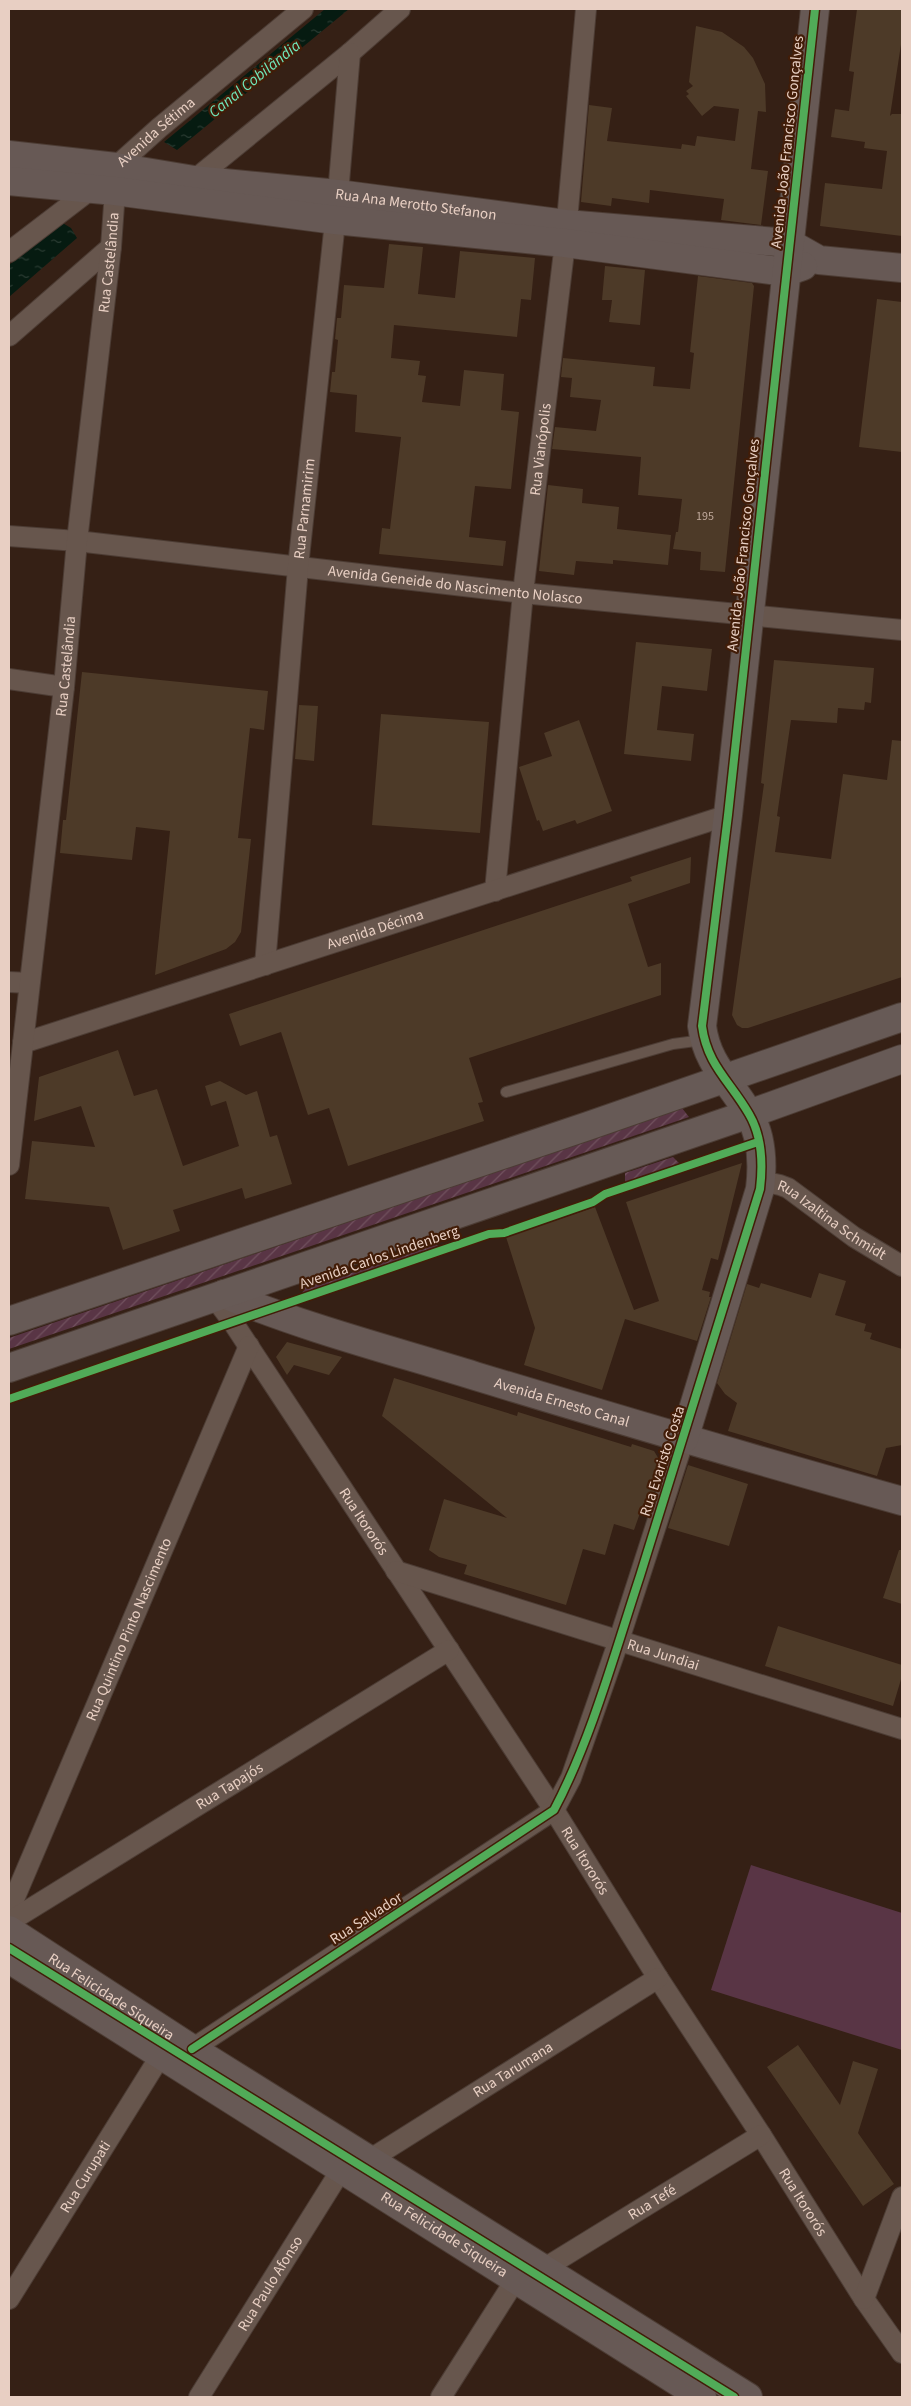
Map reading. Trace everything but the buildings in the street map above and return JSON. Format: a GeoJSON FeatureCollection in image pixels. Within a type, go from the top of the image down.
{"type":"FeatureCollection","features":[{"type":"Feature","properties":{"kind":"main road"},"geometry":{"type":"LineString","coordinates":[[9,1321],[902,1017]]}},
{"type":"Feature","properties":{"kind":"main road","name":"Avenida Carlos Lindenberg"},"geometry":{"type":"LineString","coordinates":[[9,1368],[902,1060]]}},
{"type":"Feature","properties":{"kind":"street","name":"Avenida Sétima"},"geometry":{"type":"LineString","coordinates":[[9,252],[107,183],[159,128],[303,9]]}},
{"type":"Feature","properties":{"kind":"street"},"geometry":{"type":"LineString","coordinates":[[194,180],[350,53],[400,9]]}},
{"type":"Feature","properties":{"kind":"street","name":"Rua Vianópolis"},"geometry":{"type":"LineString","coordinates":[[495,891],[522,593],[566,233],[586,9]]}},
{"type":"Feature","properties":{"kind":"street","name":"Avenida João Francisco Gonçalves"},"geometry":{"type":"LineString","coordinates":[[723,1079],[704,1040],[702,1026],[728,815],[815,9]]}},
{"type":"Feature","properties":{"kind":"street","name":"Rua Parnamirim"},"geometry":{"type":"LineString","coordinates":[[265,966],[298,566],[337,207],[350,53]]}},
{"type":"Feature","properties":{"kind":"street","name":"Rua Ana Merotto Stefanon"},"geometry":{"type":"LineString","coordinates":[[9,155],[107,183],[566,233],[786,272],[819,260]]}},
{"type":"Feature","properties":{"kind":"street","name":"Rua Ana Merotto Stefanon"},"geometry":{"type":"LineString","coordinates":[[9,181],[107,183],[194,180],[337,207]]}},
{"type":"Feature","properties":{"kind":"street","name":"Rua Castelândia"},"geometry":{"type":"LineString","coordinates":[[9,1165],[14,1074],[23,1043],[64,687],[77,541],[111,247],[107,183]]}},
{"type":"Feature","properties":{"kind":"street","name":"Rua Ana Merotto Stefanon"},"geometry":{"type":"LineString","coordinates":[[566,233],[789,243],[819,260],[902,268]]}},
{"type":"Feature","properties":{"kind":"street"},"geometry":{"type":"LineString","coordinates":[[9,336],[111,247]]}},
{"type":"Feature","properties":{"kind":"street","name":"Avenida Geneide do Nascimento Nolasco"},"geometry":{"type":"LineString","coordinates":[[9,536],[77,541],[522,593],[902,630]]}},
{"type":"Feature","properties":{"kind":"street"},"geometry":{"type":"LineString","coordinates":[[9,679],[64,687]]}},
{"type":"Feature","properties":{"kind":"street","name":"Avenida Décima"},"geometry":{"type":"LineString","coordinates":[[23,1043],[728,815]]}},
{"type":"Feature","properties":{"kind":"street"},"geometry":{"type":"LineString","coordinates":[[9,982],[29,983]]}},
{"type":"Feature","properties":{"kind":"street"},"geometry":{"type":"LineString","coordinates":[[723,1079],[749,1114]]}},
{"type":"Feature","properties":{"kind":"street","name":"Rua Evaristo Costa"},"geometry":{"type":"LineString","coordinates":[[554,1810],[571,1778],[619,1640],[684,1439],[761,1181],[762,1158],[749,1114]]}},
{"type":"Feature","properties":{"kind":"street","name":"Rua Izaltina Schmidt"},"geometry":{"type":"LineString","coordinates":[[761,1181],[780,1184],[795,1193],[854,1238],[902,1266]]}},
{"type":"Feature","properties":{"kind":"street","name":"Rua Itororós"},"geometry":{"type":"LineString","coordinates":[[219,1296],[249,1346],[554,1810],[658,1978],[761,2135],[864,2299],[899,2344]]}},
{"type":"Feature","properties":{"kind":"street","name":"Avenida Ernesto Canal"},"geometry":{"type":"LineString","coordinates":[[219,1296],[684,1439],[902,1501]]}},
{"type":"Feature","properties":{"kind":"street","name":"Rua Quintino Pinto Nascimento"},"geometry":{"type":"LineString","coordinates":[[9,1911],[249,1346]]}},
{"type":"Feature","properties":{"kind":"street","name":"Rua Jundiai"},"geometry":{"type":"LineString","coordinates":[[396,1571],[902,1729]]}},
{"type":"Feature","properties":{"kind":"street","name":"Rua Tapajós"},"geometry":{"type":"LineString","coordinates":[[9,1922],[449,1650]]}},
{"type":"Feature","properties":{"kind":"street","name":"Rua Salvador"},"geometry":{"type":"LineString","coordinates":[[192,2049],[554,1810]]}},
{"type":"Feature","properties":{"kind":"street","name":"Rua Felicidade Siqueira"},"geometry":{"type":"LineString","coordinates":[[9,1930],[192,2049],[748,2397]]}},
{"type":"Feature","properties":{"kind":"street","name":"Rua Felicidade Siqueira"},"geometry":{"type":"LineString","coordinates":[[9,1959],[702,2397]]}},
{"type":"Feature","properties":{"kind":"street","name":"Rua Tarumana"},"geometry":{"type":"LineString","coordinates":[[369,2160],[658,1978]]}},
{"type":"Feature","properties":{"kind":"street","name":"Rua Curupati"},"geometry":{"type":"LineString","coordinates":[[9,2299],[161,2055]]}},
{"type":"Feature","properties":{"kind":"street","name":"Rua Tefé"},"geometry":{"type":"LineString","coordinates":[[542,2268],[761,2135]]}},
{"type":"Feature","properties":{"kind":"street","name":"Rua Paulo Afonso"},"geometry":{"type":"LineString","coordinates":[[199,2397],[341,2170]]}},
{"type":"Feature","properties":{"kind":"street"},"geometry":{"type":"LineString","coordinates":[[864,2299],[902,2197]]}},
{"type":"Feature","properties":{"kind":"street"},"geometry":{"type":"LineString","coordinates":[[441,2397],[516,2279]]}},
{"type":"Feature","properties":{"kind":"lane"},"geometry":{"type":"LineString","coordinates":[[506,1092],[673,1044],[704,1040]]}},
{"type":"Feature","properties":{"kind":"shaded area"},"geometry":{"type":"Polygon","coordinates":[[[682,1108],[689,1117],[9,1349],[9,1338],[682,1108]]]}},
{"type":"Feature","properties":{"kind":"shaded area"},"geometry":{"type":"Polygon","coordinates":[[[673,1157],[680,1164],[625,1183],[625,1173],[673,1157]]]}},
{"type":"Feature","properties":{"kind":"shaded area"},"geometry":{"type":"Polygon","coordinates":[[[427,1240],[434,1241],[438,1246],[302,1293],[308,1282],[314,1280],[320,1284],[424,1248],[427,1240]]]}},
{"type":"Feature","properties":{"kind":"shaded area"},"geometry":{"type":"Polygon","coordinates":[[[751,1865],[902,1913],[902,2050],[711,1990],[751,1865]]]}},
{"type":"Feature","properties":{"kind":"water","name":"Canal Cobilândia"},"geometry":{"type":"Polygon","coordinates":[[[325,9],[349,9],[177,150],[164,142],[325,9]]]}},
{"type":"Feature","properties":{"kind":"water"},"geometry":{"type":"Polygon","coordinates":[[[61,222],[71,228],[77,238],[9,297],[9,265],[61,222]]]}},
{"type":"Feature","properties":{"kind":"cycle path"},"geometry":{"type":"LineString","coordinates":[[192,2049],[554,1810],[580,1755],[602,1695],[731,1286],[760,1189],[759,1141],[757,1131],[749,1114],[720,1072],[709,1052],[702,1026],[728,815],[815,9]]}},
{"type":"Feature","properties":{"kind":"cycle path"},"geometry":{"type":"LineString","coordinates":[[9,1399],[489,1234],[504,1233],[593,1202],[605,1194],[758,1142]]}},
{"type":"Feature","properties":{"kind":"cycle path"},"geometry":{"type":"LineString","coordinates":[[9,1948],[734,2397]]}}]}
